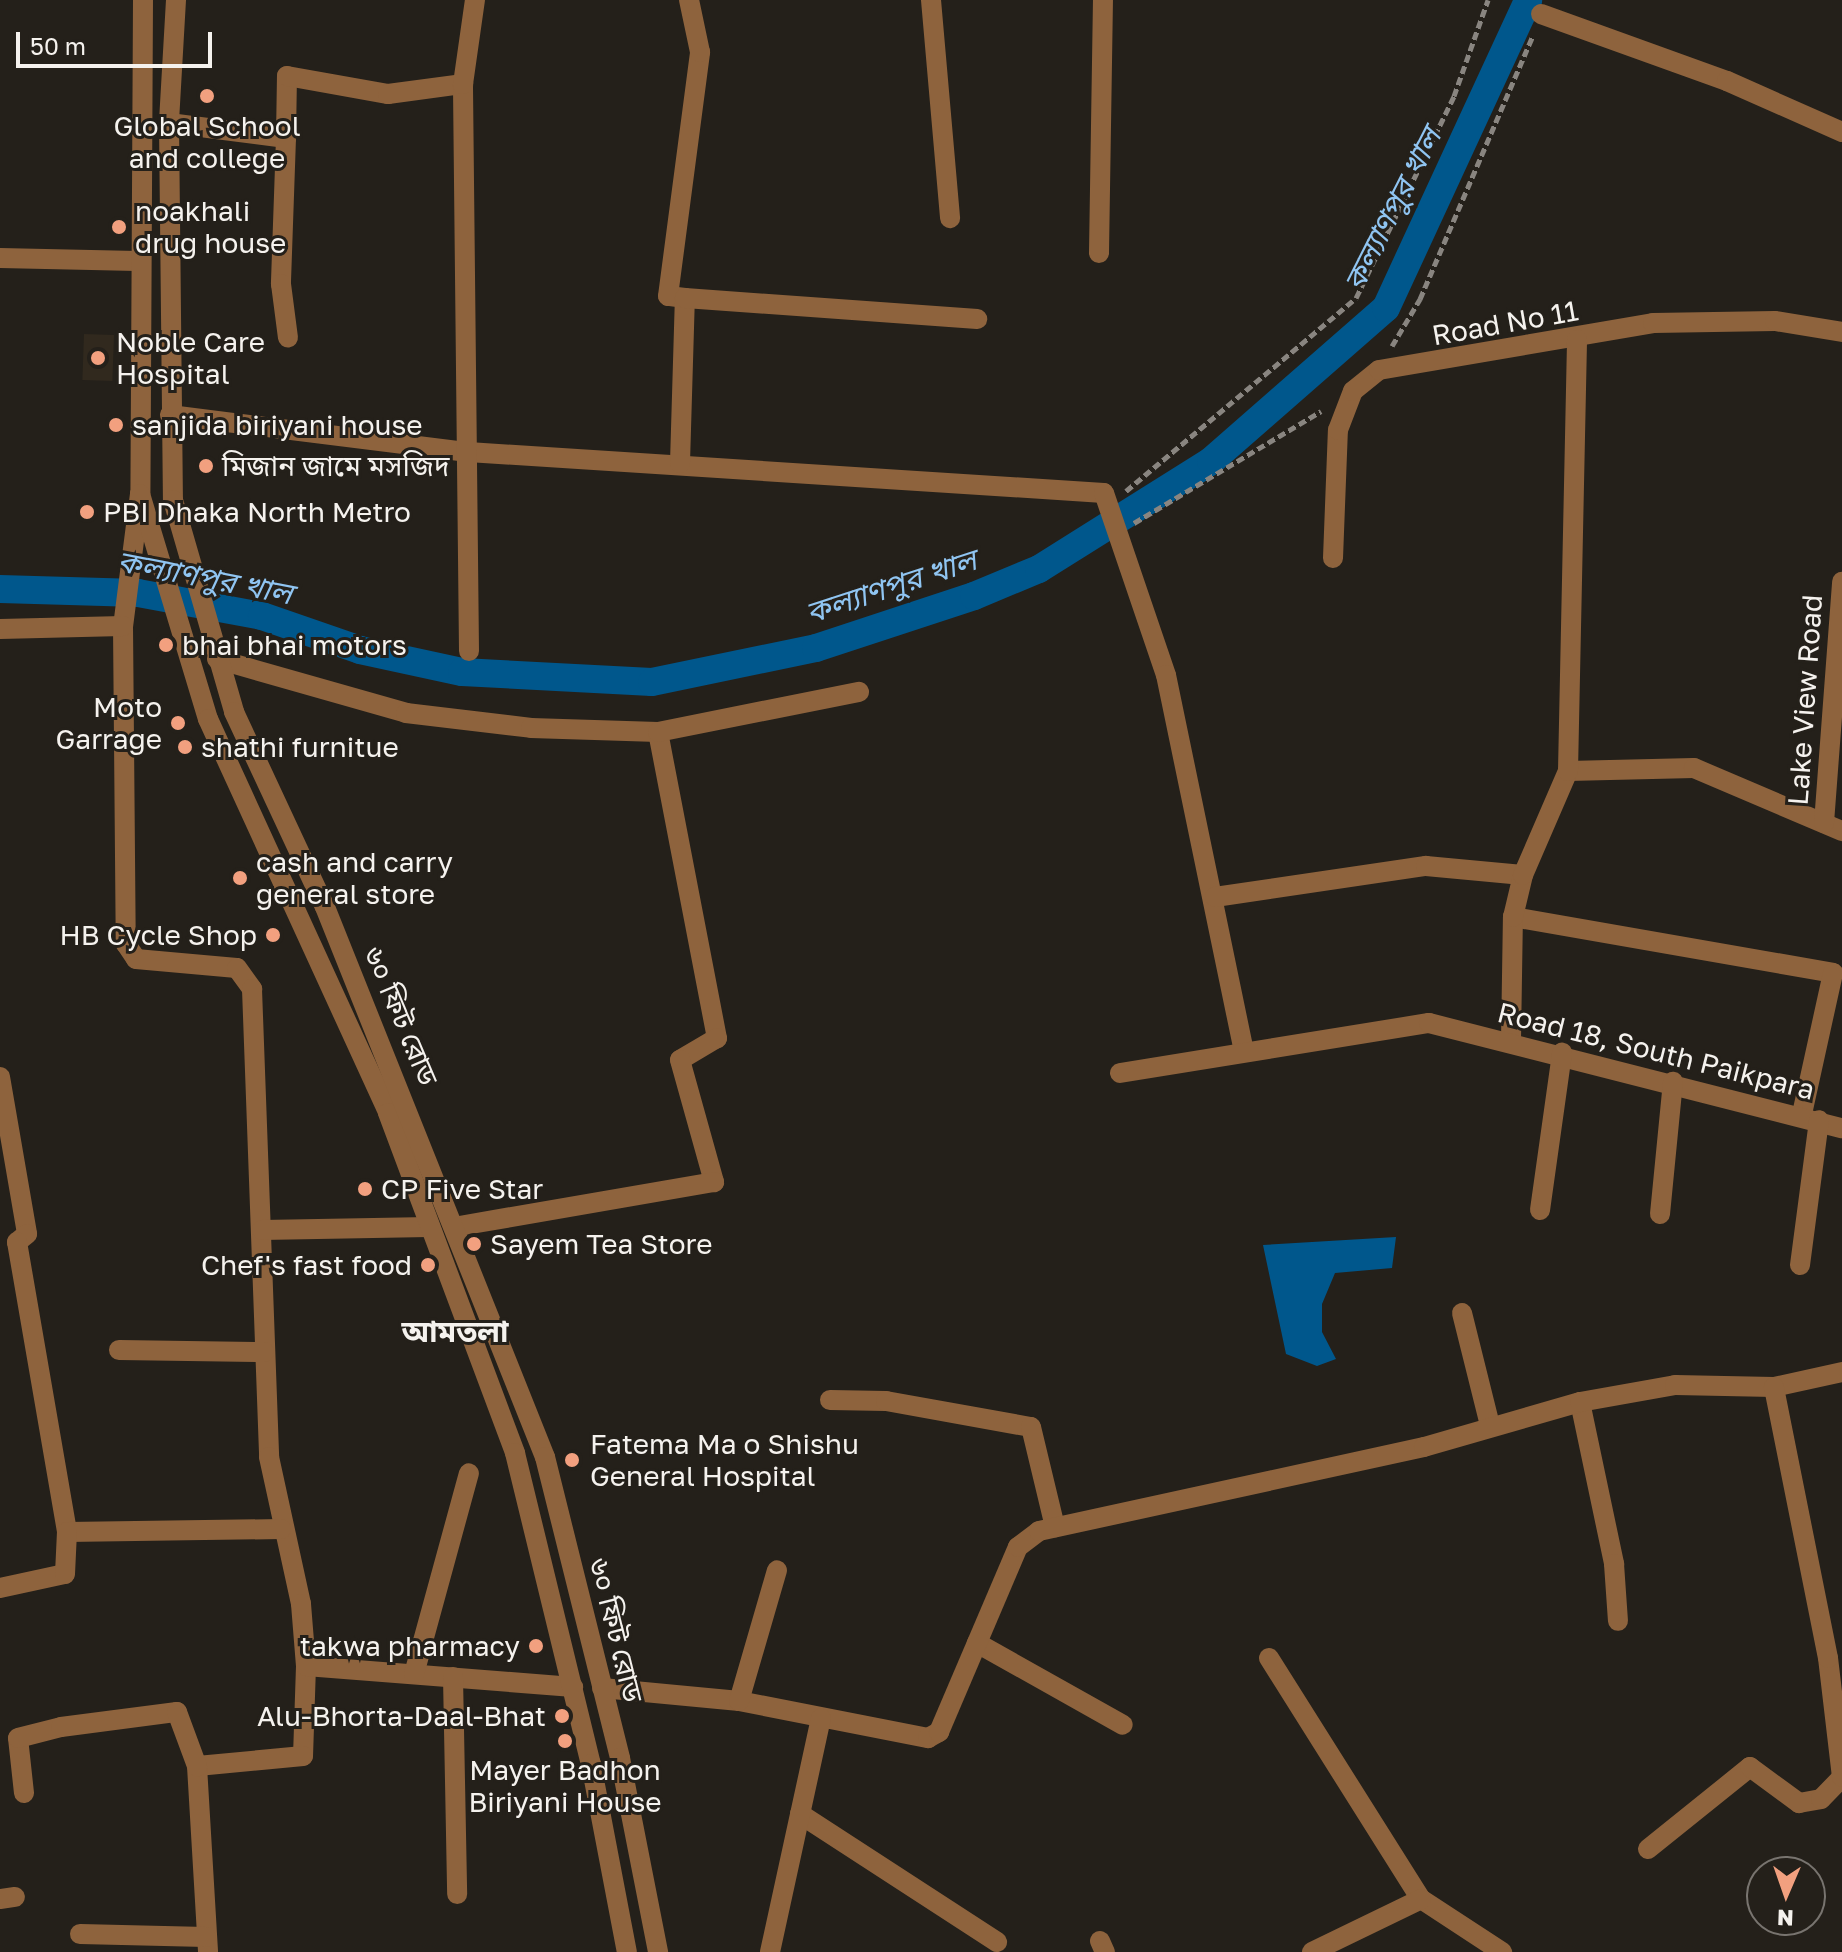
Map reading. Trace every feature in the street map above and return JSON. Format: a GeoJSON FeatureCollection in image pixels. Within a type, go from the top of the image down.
{"type":"FeatureCollection","features":[{"type":"Feature","properties":{"kind":"street"},"geometry":{"type":"LineString","coordinates":[[143,0],[137,261],[140,494],[124,623],[126,944],[136,959],[237,968],[252,989],[264,1352],[281,1529],[301,1604],[306,1666],[303,1756],[197,1766]]}},
{"type":"Feature","properties":{"kind":"street","name":"৬০ ফিট রোড"},"geometry":{"type":"LineString","coordinates":[[176,0],[169,123],[170,482],[217,659],[458,1226],[545,1457],[620,1758],[658,1952]]}},
{"type":"Feature","properties":{"kind":"street"},"geometry":{"type":"LineString","coordinates":[[469,651],[463,84],[475,0]]}},
{"type":"Feature","properties":{"kind":"street"},"geometry":{"type":"LineString","coordinates":[[689,0],[700,52],[668,296],[977,319]]}},
{"type":"Feature","properties":{"kind":"street"},"geometry":{"type":"LineString","coordinates":[[931,0],[950,218]]}},
{"type":"Feature","properties":{"kind":"street"},"geometry":{"type":"LineString","coordinates":[[1099,253],[1103,0]]}},
{"type":"Feature","properties":{"kind":"street"},"geometry":{"type":"LineString","coordinates":[[1541,14],[1727,81],[1842,132]]}},
{"type":"Feature","properties":{"kind":"street"},"geometry":{"type":"LineString","coordinates":[[288,338],[281,284],[287,76],[388,94],[463,84]]}},
{"type":"Feature","properties":{"kind":"street"},"geometry":{"type":"LineString","coordinates":[[169,123],[286,138]]}},
{"type":"Feature","properties":{"kind":"street"},"geometry":{"type":"LineString","coordinates":[[0,258],[137,261]]}},
{"type":"Feature","properties":{"kind":"street"},"geometry":{"type":"LineString","coordinates":[[680,463],[685,298]]}},
{"type":"Feature","properties":{"kind":"street","name":"Road No 11"},"geometry":{"type":"LineString","coordinates":[[1379,370],[1697,321],[1775,321],[1842,332]]}},
{"type":"Feature","properties":{"kind":"street"},"geometry":{"type":"LineString","coordinates":[[1511,1040],[1513,917],[1523,875],[1568,771],[1577,340]]}},
{"type":"Feature","properties":{"kind":"street"},"geometry":{"type":"LineString","coordinates":[[1333,558],[1338,430],[1353,391],[1379,370]]}},
{"type":"Feature","properties":{"kind":"street"},"geometry":{"type":"LineString","coordinates":[[170,415],[468,452],[1097,488],[1112,502],[1120,540],[1166,675],[1215,897],[1244,1051]]}},
{"type":"Feature","properties":{"kind":"street","name":"৬০ ফিট রোড"},"geometry":{"type":"LineString","coordinates":[[140,494],[208,719],[388,1113],[515,1453],[591,1764],[627,1952]]}},
{"type":"Feature","properties":{"kind":"street","name":"Lake View Road"},"geometry":{"type":"LineString","coordinates":[[1568,771],[1694,768],[1833,827],[1842,582]]}},
{"type":"Feature","properties":{"kind":"street"},"geometry":{"type":"LineString","coordinates":[[0,629],[124,623]]}},
{"type":"Feature","properties":{"kind":"street"},"geometry":{"type":"LineString","coordinates":[[217,659],[406,713],[531,728],[658,732],[859,692]]}},
{"type":"Feature","properties":{"kind":"street"},"geometry":{"type":"LineString","coordinates":[[458,1226],[714,1182],[680,1060],[717,1038],[658,732]]}},
{"type":"Feature","properties":{"kind":"street"},"geometry":{"type":"LineString","coordinates":[[1215,897],[1426,866],[1523,875]]}},
{"type":"Feature","properties":{"kind":"street"},"geometry":{"type":"LineString","coordinates":[[1513,917],[1833,973],[1811,1117],[1800,1265]]}},
{"type":"Feature","properties":{"kind":"street","name":"Road 18, South Paikpara"},"geometry":{"type":"LineString","coordinates":[[1120,1073],[1429,1023],[1455,1034],[1511,1040],[1811,1117],[1842,1128]]}},
{"type":"Feature","properties":{"kind":"street"},"geometry":{"type":"LineString","coordinates":[[1540,1210],[1562,1053]]}},
{"type":"Feature","properties":{"kind":"street"},"geometry":{"type":"LineString","coordinates":[[0,1077],[27,1234],[9,1246],[67,1532],[65,1574],[0,1588]]}},
{"type":"Feature","properties":{"kind":"street"},"geometry":{"type":"LineString","coordinates":[[1660,1214],[1673,1082]]}},
{"type":"Feature","properties":{"kind":"street"},"geometry":{"type":"LineString","coordinates":[[262,1230],[429,1227]]}},
{"type":"Feature","properties":{"kind":"street"},"geometry":{"type":"LineString","coordinates":[[438,1251],[465,1246]]}},
{"type":"Feature","properties":{"kind":"street"},"geometry":{"type":"LineString","coordinates":[[1462,1313],[1490,1425]]}},
{"type":"Feature","properties":{"kind":"street"},"geometry":{"type":"LineString","coordinates":[[119,1350],[264,1352]]}},
{"type":"Feature","properties":{"kind":"street"},"geometry":{"type":"LineString","coordinates":[[306,1666],[739,1701],[928,1738],[939,1732],[1018,1547],[1055,1527],[1424,1447],[1490,1425],[1580,1402],[1711,1383],[1774,1387],[1842,1372]]}},
{"type":"Feature","properties":{"kind":"street"},"geometry":{"type":"LineString","coordinates":[[1648,1849],[1750,1767],[1799,1803],[1821,1799],[1842,1777],[1828,1658],[1774,1387]]}},
{"type":"Feature","properties":{"kind":"street"},"geometry":{"type":"LineString","coordinates":[[830,1400],[886,1401],[1031,1427],[1055,1527]]}},
{"type":"Feature","properties":{"kind":"street"},"geometry":{"type":"LineString","coordinates":[[1580,1402],[1614,1564],[1618,1621]]}},
{"type":"Feature","properties":{"kind":"street"},"geometry":{"type":"LineString","coordinates":[[414,1674],[469,1473]]}},
{"type":"Feature","properties":{"kind":"street"},"geometry":{"type":"LineString","coordinates":[[67,1532],[281,1529]]}},
{"type":"Feature","properties":{"kind":"street"},"geometry":{"type":"LineString","coordinates":[[739,1701],[777,1570]]}},
{"type":"Feature","properties":{"kind":"street"},"geometry":{"type":"LineString","coordinates":[[977,1643],[1123,1725]]}},
{"type":"Feature","properties":{"kind":"street"},"geometry":{"type":"LineString","coordinates":[[1269,1658],[1421,1899],[1502,1952]]}},
{"type":"Feature","properties":{"kind":"street"},"geometry":{"type":"LineString","coordinates":[[453,1677],[457,1894]]}},
{"type":"Feature","properties":{"kind":"street"},"geometry":{"type":"LineString","coordinates":[[24,1793],[18,1738],[61,1727],[177,1712],[197,1766],[207,1944],[80,1934]]}},
{"type":"Feature","properties":{"kind":"street"},"geometry":{"type":"LineString","coordinates":[[770,1952],[821,1719]]}},
{"type":"Feature","properties":{"kind":"street"},"geometry":{"type":"LineString","coordinates":[[591,1764],[620,1758]]}},
{"type":"Feature","properties":{"kind":"street"},"geometry":{"type":"LineString","coordinates":[[800,1814],[997,1942]]}},
{"type":"Feature","properties":{"kind":"street"},"geometry":{"type":"LineString","coordinates":[[1312,1952],[1421,1899]]}},
{"type":"Feature","properties":{"kind":"path"},"geometry":{"type":"LineString","coordinates":[[1112,502],[1356,298],[1454,96],[1488,0]]}},
{"type":"Feature","properties":{"kind":"path"},"geometry":{"type":"LineString","coordinates":[[1379,370],[1420,299],[1541,14]]}},
{"type":"Feature","properties":{"kind":"path"},"geometry":{"type":"LineString","coordinates":[[1120,540],[1353,391]]}},
{"type":"Feature","properties":{"kind":"shaded area","name":"Noble Care Hospital"},"geometry":{"type":"Polygon","coordinates":[[[84,334],[114,335],[112,381],[82,380],[84,334]]]}},
{"type":"Feature","properties":{"kind":"water"},"geometry":{"type":"Polygon","coordinates":[[[1396,1237],[1392,1268],[1335,1273],[1322,1304],[1322,1332],[1336,1359],[1317,1366],[1286,1354],[1263,1245],[1396,1237]]]}},
{"type":"Feature","properties":{"kind":"waterway","name":"কল্যাণপুর খাল"},"geometry":{"type":"LineString","coordinates":[[0,589],[138,593],[262,616],[360,650],[462,672],[652,682],[816,648],[974,596],[1039,569],[1211,461],[1386,308],[1528,0]]}},
{"type":"Feature","properties":{"kind":"place","name":"Global School and college"},"geometry":{"type":"Point","coordinates":[207,96]}},
{"type":"Feature","properties":{"kind":"place","name":"noakhali drug house"},"geometry":{"type":"Point","coordinates":[119,227]}},
{"type":"Feature","properties":{"kind":"place","name":"Noble Care Hospital"},"geometry":{"type":"Point","coordinates":[98,358]}},
{"type":"Feature","properties":{"kind":"place","name":"sanjida biriyani house"},"geometry":{"type":"Point","coordinates":[116,425]}},
{"type":"Feature","properties":{"kind":"place","name":"মিজান জামে মসজিদ"},"geometry":{"type":"Point","coordinates":[206,466]}},
{"type":"Feature","properties":{"kind":"place","name":"PBI Dhaka North Metro"},"geometry":{"type":"Point","coordinates":[87,512]}},
{"type":"Feature","properties":{"kind":"place","name":"bhai bhai motors"},"geometry":{"type":"Point","coordinates":[166,645]}},
{"type":"Feature","properties":{"kind":"place","name":"Moto Garrage"},"geometry":{"type":"Point","coordinates":[178,723]}},
{"type":"Feature","properties":{"kind":"place","name":"shathi furnitue"},"geometry":{"type":"Point","coordinates":[185,747]}},
{"type":"Feature","properties":{"kind":"place","name":"cash and carry general store"},"geometry":{"type":"Point","coordinates":[240,878]}},
{"type":"Feature","properties":{"kind":"place","name":"HB Cycle Shop"},"geometry":{"type":"Point","coordinates":[273,935]}},
{"type":"Feature","properties":{"kind":"place","name":"CP Five Star"},"geometry":{"type":"Point","coordinates":[365,1189]}},
{"type":"Feature","properties":{"kind":"place","name":"Sayem Tea Store"},"geometry":{"type":"Point","coordinates":[474,1244]}},
{"type":"Feature","properties":{"kind":"place","name":"Chef's fast food"},"geometry":{"type":"Point","coordinates":[428,1265]}},
{"type":"Feature","properties":{"kind":"place","name":"Fatema Ma o Shishu General Hospital"},"geometry":{"type":"Point","coordinates":[572,1460]}},
{"type":"Feature","properties":{"kind":"place","name":"takwa pharmacy"},"geometry":{"type":"Point","coordinates":[536,1646]}},
{"type":"Feature","properties":{"kind":"place","name":"Alu-Bhorta-Daal-Bhat"},"geometry":{"type":"Point","coordinates":[562,1716]}},
{"type":"Feature","properties":{"kind":"place","name":"Mayer Badhon Biriyani House"},"geometry":{"type":"Point","coordinates":[565,1741]}},
{"type":"Feature","properties":{"kind":"district","name":"আমতলা"},"geometry":{"type":"Point","coordinates":[455,1331]}}]}
